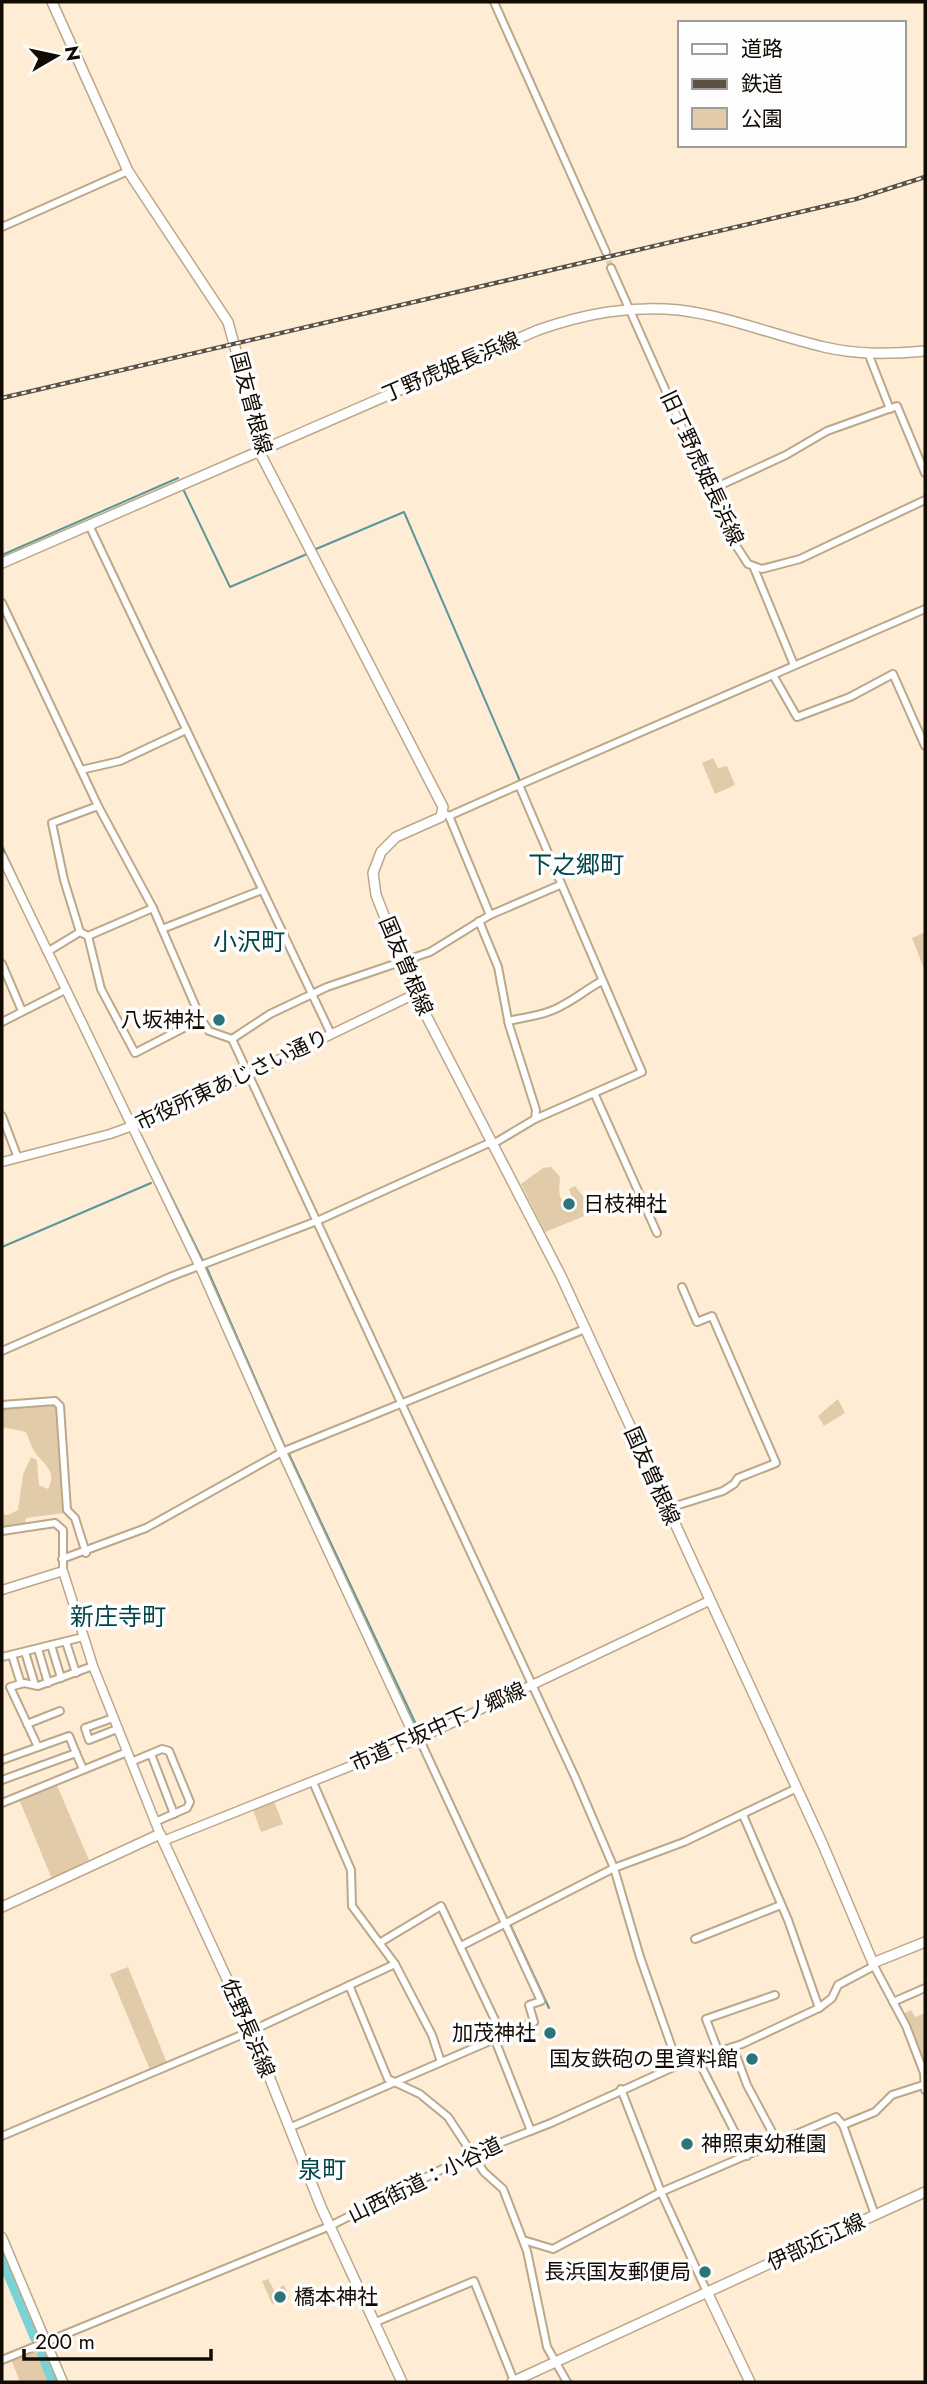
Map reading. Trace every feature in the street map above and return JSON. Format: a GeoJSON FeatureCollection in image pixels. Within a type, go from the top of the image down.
{"type":"FeatureCollection","features":[{"type":"Feature","properties":{"kind":"main road","name":"国友曽根線"},"geometry":{"type":"LineString","coordinates":[[52,2],[128,171],[228,321],[252,409],[259,451],[446,814],[396,837],[381,852],[373,873],[376,895],[415,994],[586,1329],[666,1509],[797,1788],[873,1965]]}},
{"type":"Feature","properties":{"kind":"main road","name":"丁野虎姫長浜線"},"geometry":{"type":"LineString","coordinates":[[2,563],[538,330],[593,313],[631,309],[702,314],[826,348],[868,353],[925,351]]}},
{"type":"Feature","properties":{"kind":"main road"},"geometry":{"type":"LineString","coordinates":[[2,1907],[162,1838]]}},
{"type":"Feature","properties":{"kind":"main road","name":"佐野長浜線"},"geometry":{"type":"LineString","coordinates":[[162,1838],[251,2031],[330,2226],[402,2382]]}},
{"type":"Feature","properties":{"kind":"main road"},"geometry":{"type":"LineString","coordinates":[[873,1965],[925,1942]]}},
{"type":"Feature","properties":{"kind":"main road","name":"伊部近江線"},"geometry":{"type":"LineString","coordinates":[[708,2292],[925,2192]]}},
{"type":"Feature","properties":{"kind":"main road"},"geometry":{"type":"LineString","coordinates":[[513,2382],[708,2292],[750,2382]]}},
{"type":"Feature","properties":{"kind":"street"},"geometry":{"type":"LineString","coordinates":[[494,2],[606,252]]}},
{"type":"Feature","properties":{"kind":"street"},"geometry":{"type":"LineString","coordinates":[[2,228],[128,171]]}},
{"type":"Feature","properties":{"kind":"street","name":"旧丁野虎姫長浜線"},"geometry":{"type":"LineString","coordinates":[[611,268],[735,544],[754,568],[775,567],[826,549],[925,500]]}},
{"type":"Feature","properties":{"kind":"street"},"geometry":{"type":"LineString","coordinates":[[868,353],[890,409]]}},
{"type":"Feature","properties":{"kind":"street"},"geometry":{"type":"LineString","coordinates":[[710,490],[786,455],[818,435],[897,407],[925,473]]}},
{"type":"Feature","properties":{"kind":"street"},"geometry":{"type":"LineString","coordinates":[[89,525],[331,1034]]}},
{"type":"Feature","properties":{"kind":"street"},"geometry":{"type":"LineString","coordinates":[[754,568],[794,665]]}},
{"type":"Feature","properties":{"kind":"street"},"geometry":{"type":"LineString","coordinates":[[2,603],[98,806],[153,908],[201,1019],[209,1031],[232,1039],[533,1684],[614,1868],[640,1957],[678,2065]]}},
{"type":"Feature","properties":{"kind":"street"},"geometry":{"type":"LineString","coordinates":[[490,915],[446,814],[925,609]]}},
{"type":"Feature","properties":{"kind":"street"},"geometry":{"type":"LineString","coordinates":[[773,675],[797,717],[850,697],[893,674],[925,746]]}},
{"type":"Feature","properties":{"kind":"street"},"geometry":{"type":"LineString","coordinates":[[81,770],[121,761],[186,730]]}},
{"type":"Feature","properties":{"kind":"street"},"geometry":{"type":"LineString","coordinates":[[2,1351],[170,1277],[317,1221],[486,1144],[493,1144],[536,1119],[642,1072],[519,785]]}},
{"type":"Feature","properties":{"kind":"street"},"geometry":{"type":"LineString","coordinates":[[98,806],[52,824],[64,880],[80,932],[88,936],[101,989],[135,1054],[201,1019]]}},
{"type":"Feature","properties":{"kind":"street"},"geometry":{"type":"LineString","coordinates":[[2,857],[200,1267],[541,2001],[529,2006],[534,2022],[289,2128]]}},
{"type":"Feature","properties":{"kind":"street"},"geometry":{"type":"LineString","coordinates":[[232,1039],[270,1014],[312,995],[430,952],[480,920],[560,885]]}},
{"type":"Feature","properties":{"kind":"street"},"geometry":{"type":"LineString","coordinates":[[162,929],[262,890]]}},
{"type":"Feature","properties":{"kind":"street"},"geometry":{"type":"LineString","coordinates":[[88,936],[153,908]]}},
{"type":"Feature","properties":{"kind":"street"},"geometry":{"type":"LineString","coordinates":[[480,920],[498,967],[508,1021],[536,1110],[536,1119]]}},
{"type":"Feature","properties":{"kind":"street"},"geometry":{"type":"LineString","coordinates":[[47,952],[80,932]]}},
{"type":"Feature","properties":{"kind":"street"},"geometry":{"type":"LineString","coordinates":[[2,964],[22,1011]]}},
{"type":"Feature","properties":{"kind":"street"},"geometry":{"type":"LineString","coordinates":[[508,1021],[564,1005],[580,991],[602,981]]}},
{"type":"Feature","properties":{"kind":"street"},"geometry":{"type":"LineString","coordinates":[[2,1022],[65,989]]}},
{"type":"Feature","properties":{"kind":"street","name":"市役所東あじさい通り"},"geometry":{"type":"LineString","coordinates":[[2,1162],[131,1128],[415,994]]}},
{"type":"Feature","properties":{"kind":"street"},"geometry":{"type":"LineString","coordinates":[[595,1095],[657,1233]]}},
{"type":"Feature","properties":{"kind":"street"},"geometry":{"type":"LineString","coordinates":[[2,1116],[18,1158]]}},
{"type":"Feature","properties":{"kind":"street"},"geometry":{"type":"LineString","coordinates":[[666,1509],[723,1491],[738,1478],[776,1463],[712,1316],[697,1322],[682,1287]]}},
{"type":"Feature","properties":{"kind":"street"},"geometry":{"type":"LineString","coordinates":[[62,1559],[86,1553],[146,1528],[253,1465],[586,1329]]}},
{"type":"Feature","properties":{"kind":"street"},"geometry":{"type":"LineString","coordinates":[[2,1405],[55,1401],[60,1406],[66,1510],[75,1518],[86,1553]]}},
{"type":"Feature","properties":{"kind":"street"},"geometry":{"type":"LineString","coordinates":[[2,1531],[55,1523],[63,1530],[63,1571],[83,1637],[162,1838]]}},
{"type":"Feature","properties":{"kind":"street"},"geometry":{"type":"LineString","coordinates":[[2,1590],[63,1571]]}},
{"type":"Feature","properties":{"kind":"street","name":"市道下坂中下ノ郷線"},"geometry":{"type":"LineString","coordinates":[[162,1838],[313,1782],[420,1737],[709,1601]]}},
{"type":"Feature","properties":{"kind":"street"},"geometry":{"type":"LineString","coordinates":[[2,1657],[83,1637]]}},
{"type":"Feature","properties":{"kind":"street"},"geometry":{"type":"LineString","coordinates":[[66,1642],[75,1673]]}},
{"type":"Feature","properties":{"kind":"street"},"geometry":{"type":"LineString","coordinates":[[51,1645],[61,1678]]}},
{"type":"Feature","properties":{"kind":"street"},"geometry":{"type":"LineString","coordinates":[[38,1648],[48,1683]]}},
{"type":"Feature","properties":{"kind":"street"},"geometry":{"type":"LineString","coordinates":[[25,1652],[35,1685]]}},
{"type":"Feature","properties":{"kind":"street"},"geometry":{"type":"LineString","coordinates":[[12,1655],[21,1684]]}},
{"type":"Feature","properties":{"kind":"street"},"geometry":{"type":"LineString","coordinates":[[38,1747],[10,1687],[48,1683],[93,1666]]}},
{"type":"Feature","properties":{"kind":"street"},"geometry":{"type":"LineString","coordinates":[[27,1724],[60,1711]]}},
{"type":"Feature","properties":{"kind":"street"},"geometry":{"type":"LineString","coordinates":[[113,1718],[85,1728],[89,1740],[117,1729]]}},
{"type":"Feature","properties":{"kind":"street"},"geometry":{"type":"LineString","coordinates":[[2,1760],[69,1736],[83,1769]]}},
{"type":"Feature","properties":{"kind":"street"},"geometry":{"type":"LineString","coordinates":[[131,1762],[162,1749],[169,1752],[180,1775],[190,1802],[187,1808],[155,1822]]}},
{"type":"Feature","properties":{"kind":"street"},"geometry":{"type":"LineString","coordinates":[[2,1780],[76,1752]]}},
{"type":"Feature","properties":{"kind":"street"},"geometry":{"type":"LineString","coordinates":[[2,1803],[127,1752]]}},
{"type":"Feature","properties":{"kind":"street"},"geometry":{"type":"LineString","coordinates":[[151,1754],[174,1814]]}},
{"type":"Feature","properties":{"kind":"street"},"geometry":{"type":"LineString","coordinates":[[313,1782],[351,1870],[352,1906],[395,1964],[432,2035],[442,2062]]}},
{"type":"Feature","properties":{"kind":"street"},"geometry":{"type":"LineString","coordinates":[[461,1946],[614,1868],[684,1842],[797,1788]]}},
{"type":"Feature","properties":{"kind":"street"},"geometry":{"type":"LineString","coordinates":[[743,1815],[781,1905],[819,2008]]}},
{"type":"Feature","properties":{"kind":"street"},"geometry":{"type":"LineString","coordinates":[[695,1940],[781,1905]]}},
{"type":"Feature","properties":{"kind":"street"},"geometry":{"type":"LineString","coordinates":[[381,1942],[441,1906],[461,1946],[499,2038],[531,2131]]}},
{"type":"Feature","properties":{"kind":"street"},"geometry":{"type":"LineString","coordinates":[[2,2136],[251,2031],[395,1964]]}},
{"type":"Feature","properties":{"kind":"street"},"geometry":{"type":"LineString","coordinates":[[843,2125],[875,2112],[892,2095],[924,2088],[924,2073],[893,2002],[873,1965]]}},
{"type":"Feature","properties":{"kind":"street","name":"山西街道：小谷道"},"geometry":{"type":"LineString","coordinates":[[2,2360],[330,2226],[474,2153],[531,2131],[678,2065],[719,2053],[819,2008],[832,1998],[838,1984],[873,1965]]}},
{"type":"Feature","properties":{"kind":"street"},"geometry":{"type":"LineString","coordinates":[[349,1985],[392,2082],[420,2094],[448,2117],[484,2172],[503,2189],[523,2240],[547,2347],[567,2382]]}},
{"type":"Feature","properties":{"kind":"street"},"geometry":{"type":"LineString","coordinates":[[893,2002],[925,1988]]}},
{"type":"Feature","properties":{"kind":"street"},"geometry":{"type":"LineString","coordinates":[[719,2053],[706,2019],[775,1994]]}},
{"type":"Feature","properties":{"kind":"street"},"geometry":{"type":"LineString","coordinates":[[733,2047],[747,2085],[778,2143]]}},
{"type":"Feature","properties":{"kind":"street"},"geometry":{"type":"LineString","coordinates":[[698,2060],[747,2156]]}},
{"type":"Feature","properties":{"kind":"street"},"geometry":{"type":"LineString","coordinates":[[621,2089],[661,2192],[708,2292]]}},
{"type":"Feature","properties":{"kind":"street"},"geometry":{"type":"LineString","coordinates":[[523,2240],[553,2249],[661,2192],[836,2117],[843,2125],[875,2215]]}},
{"type":"Feature","properties":{"kind":"street"},"geometry":{"type":"LineString","coordinates":[[2,2237],[62,2382]]}},
{"type":"Feature","properties":{"kind":"street"},"geometry":{"type":"LineString","coordinates":[[376,2322],[474,2280],[513,2382]]}},
{"type":"Feature","properties":{"kind":"green space"},"geometry":{"type":"Polygon","coordinates":[[[713,758],[718,768],[727,766],[735,785],[715,794],[702,763],[713,758]]]}},
{"type":"Feature","properties":{"kind":"green space"},"geometry":{"type":"Polygon","coordinates":[[[925,932],[925,971],[912,938],[925,932]]]}},
{"type":"Feature","properties":{"kind":"green space"},"geometry":{"type":"Polygon","coordinates":[[[551,1167],[560,1177],[560,1195],[566,1205],[571,1207],[573,1200],[569,1189],[575,1186],[581,1194],[595,1203],[597,1211],[545,1232],[521,1184],[543,1168],[551,1167]]]}},
{"type":"Feature","properties":{"kind":"green space"},"geometry":{"type":"Polygon","coordinates":[[[838,1399],[845,1413],[824,1426],[818,1416],[838,1399]]]}},
{"type":"Feature","properties":{"kind":"green space"},"geometry":{"type":"Polygon","coordinates":[[[54,1403],[58,1407],[65,1513],[26,1518],[25,1525],[2,1527],[2,1514],[8,1515],[18,1510],[23,1475],[31,1457],[37,1460],[39,1485],[48,1489],[51,1473],[36,1454],[26,1432],[2,1427],[2,1409],[54,1403]]]}},
{"type":"Feature","properties":{"kind":"green space"},"geometry":{"type":"Polygon","coordinates":[[[56,1783],[89,1860],[52,1879],[19,1799],[56,1783]]]}},
{"type":"Feature","properties":{"kind":"green space"},"geometry":{"type":"Polygon","coordinates":[[[274,1801],[283,1824],[261,1832],[253,1810],[274,1801]]]}},
{"type":"Feature","properties":{"kind":"green space"},"geometry":{"type":"Polygon","coordinates":[[[128,1967],[167,2063],[150,2070],[110,1974],[128,1967]]]}},
{"type":"Feature","properties":{"kind":"green space"},"geometry":{"type":"Polygon","coordinates":[[[911,2010],[915,2017],[925,2013],[925,2062],[903,2014],[911,2010]]]}},
{"type":"Feature","properties":{"kind":"green space"},"geometry":{"type":"Polygon","coordinates":[[[268,2279],[279,2299],[283,2297],[280,2287],[284,2285],[289,2298],[272,2304],[262,2281],[268,2279]]]}},
{"type":"Feature","properties":{"kind":"green space"},"geometry":{"type":"Polygon","coordinates":[[[35,2349],[49,2382],[20,2382],[11,2359],[35,2349]]]}},
{"type":"Feature","properties":{"kind":"waterway"},"geometry":{"type":"LineString","coordinates":[[2,555],[178,478]]}},
{"type":"Feature","properties":{"kind":"waterway"},"geometry":{"type":"LineString","coordinates":[[183,489],[230,587],[307,554]]}},
{"type":"Feature","properties":{"kind":"waterway"},"geometry":{"type":"LineString","coordinates":[[316,549],[404,512],[520,781]]}},
{"type":"Feature","properties":{"kind":"waterway"},"geometry":{"type":"LineString","coordinates":[[2,846],[36,919]]}},
{"type":"Feature","properties":{"kind":"waterway"},"geometry":{"type":"LineString","coordinates":[[618,1007],[643,1067]]}},
{"type":"Feature","properties":{"kind":"waterway"},"geometry":{"type":"LineString","coordinates":[[141,1135],[203,1261]]}},
{"type":"Feature","properties":{"kind":"waterway"},"geometry":{"type":"LineString","coordinates":[[2,1247],[151,1183]]}},
{"type":"Feature","properties":{"kind":"waterway"},"geometry":{"type":"LineString","coordinates":[[206,1266],[285,1447]]}},
{"type":"Feature","properties":{"kind":"waterway"},"geometry":{"type":"LineString","coordinates":[[288,1452],[421,1735]]}},
{"type":"Feature","properties":{"kind":"waterway"},"geometry":{"type":"LineString","coordinates":[[424,1740],[507,1919]]}},
{"type":"Feature","properties":{"kind":"waterway"},"geometry":{"type":"LineString","coordinates":[[510,1924],[549,2008]]}},
{"type":"Feature","properties":{"kind":"waterway"},"geometry":{"type":"LineString","coordinates":[[2,2259],[35,2338]]}},
{"type":"Feature","properties":{"kind":"waterway"},"geometry":{"type":"LineString","coordinates":[[42,2354],[53,2382]]}},
{"type":"Feature","properties":{"kind":"tunnel"},"geometry":{"type":"LineString","coordinates":[[606,252],[611,268]]}},
{"type":"Feature","properties":{"kind":"railway"},"geometry":{"type":"LineString","coordinates":[[2,398],[856,199],[925,177]]}},
{"type":"Feature","properties":{"kind":"place","name":"八坂神社"},"geometry":{"type":"Point","coordinates":[219,1020]}},
{"type":"Feature","properties":{"kind":"place","name":"日枝神社"},"geometry":{"type":"Point","coordinates":[569,1204]}},
{"type":"Feature","properties":{"kind":"place","name":"加茂神社"},"geometry":{"type":"Point","coordinates":[550,2033]}},
{"type":"Feature","properties":{"kind":"place","name":"国友鉄砲の里資料館"},"geometry":{"type":"Point","coordinates":[752,2059]}},
{"type":"Feature","properties":{"kind":"place","name":"神照東幼稚園"},"geometry":{"type":"Point","coordinates":[687,2144]}},
{"type":"Feature","properties":{"kind":"place","name":"長浜国友郵便局"},"geometry":{"type":"Point","coordinates":[705,2272]}},
{"type":"Feature","properties":{"kind":"place","name":"橋本神社"},"geometry":{"type":"Point","coordinates":[280,2297]}},
{"type":"Feature","properties":{"kind":"district","name":"下之郷町"},"geometry":{"type":"Point","coordinates":[576,864]}},
{"type":"Feature","properties":{"kind":"district","name":"小沢町"},"geometry":{"type":"Point","coordinates":[249,941]}},
{"type":"Feature","properties":{"kind":"district","name":"新庄寺町"},"geometry":{"type":"Point","coordinates":[118,1616]}},
{"type":"Feature","properties":{"kind":"district","name":"泉町"},"geometry":{"type":"Point","coordinates":[322,2169]}}]}
